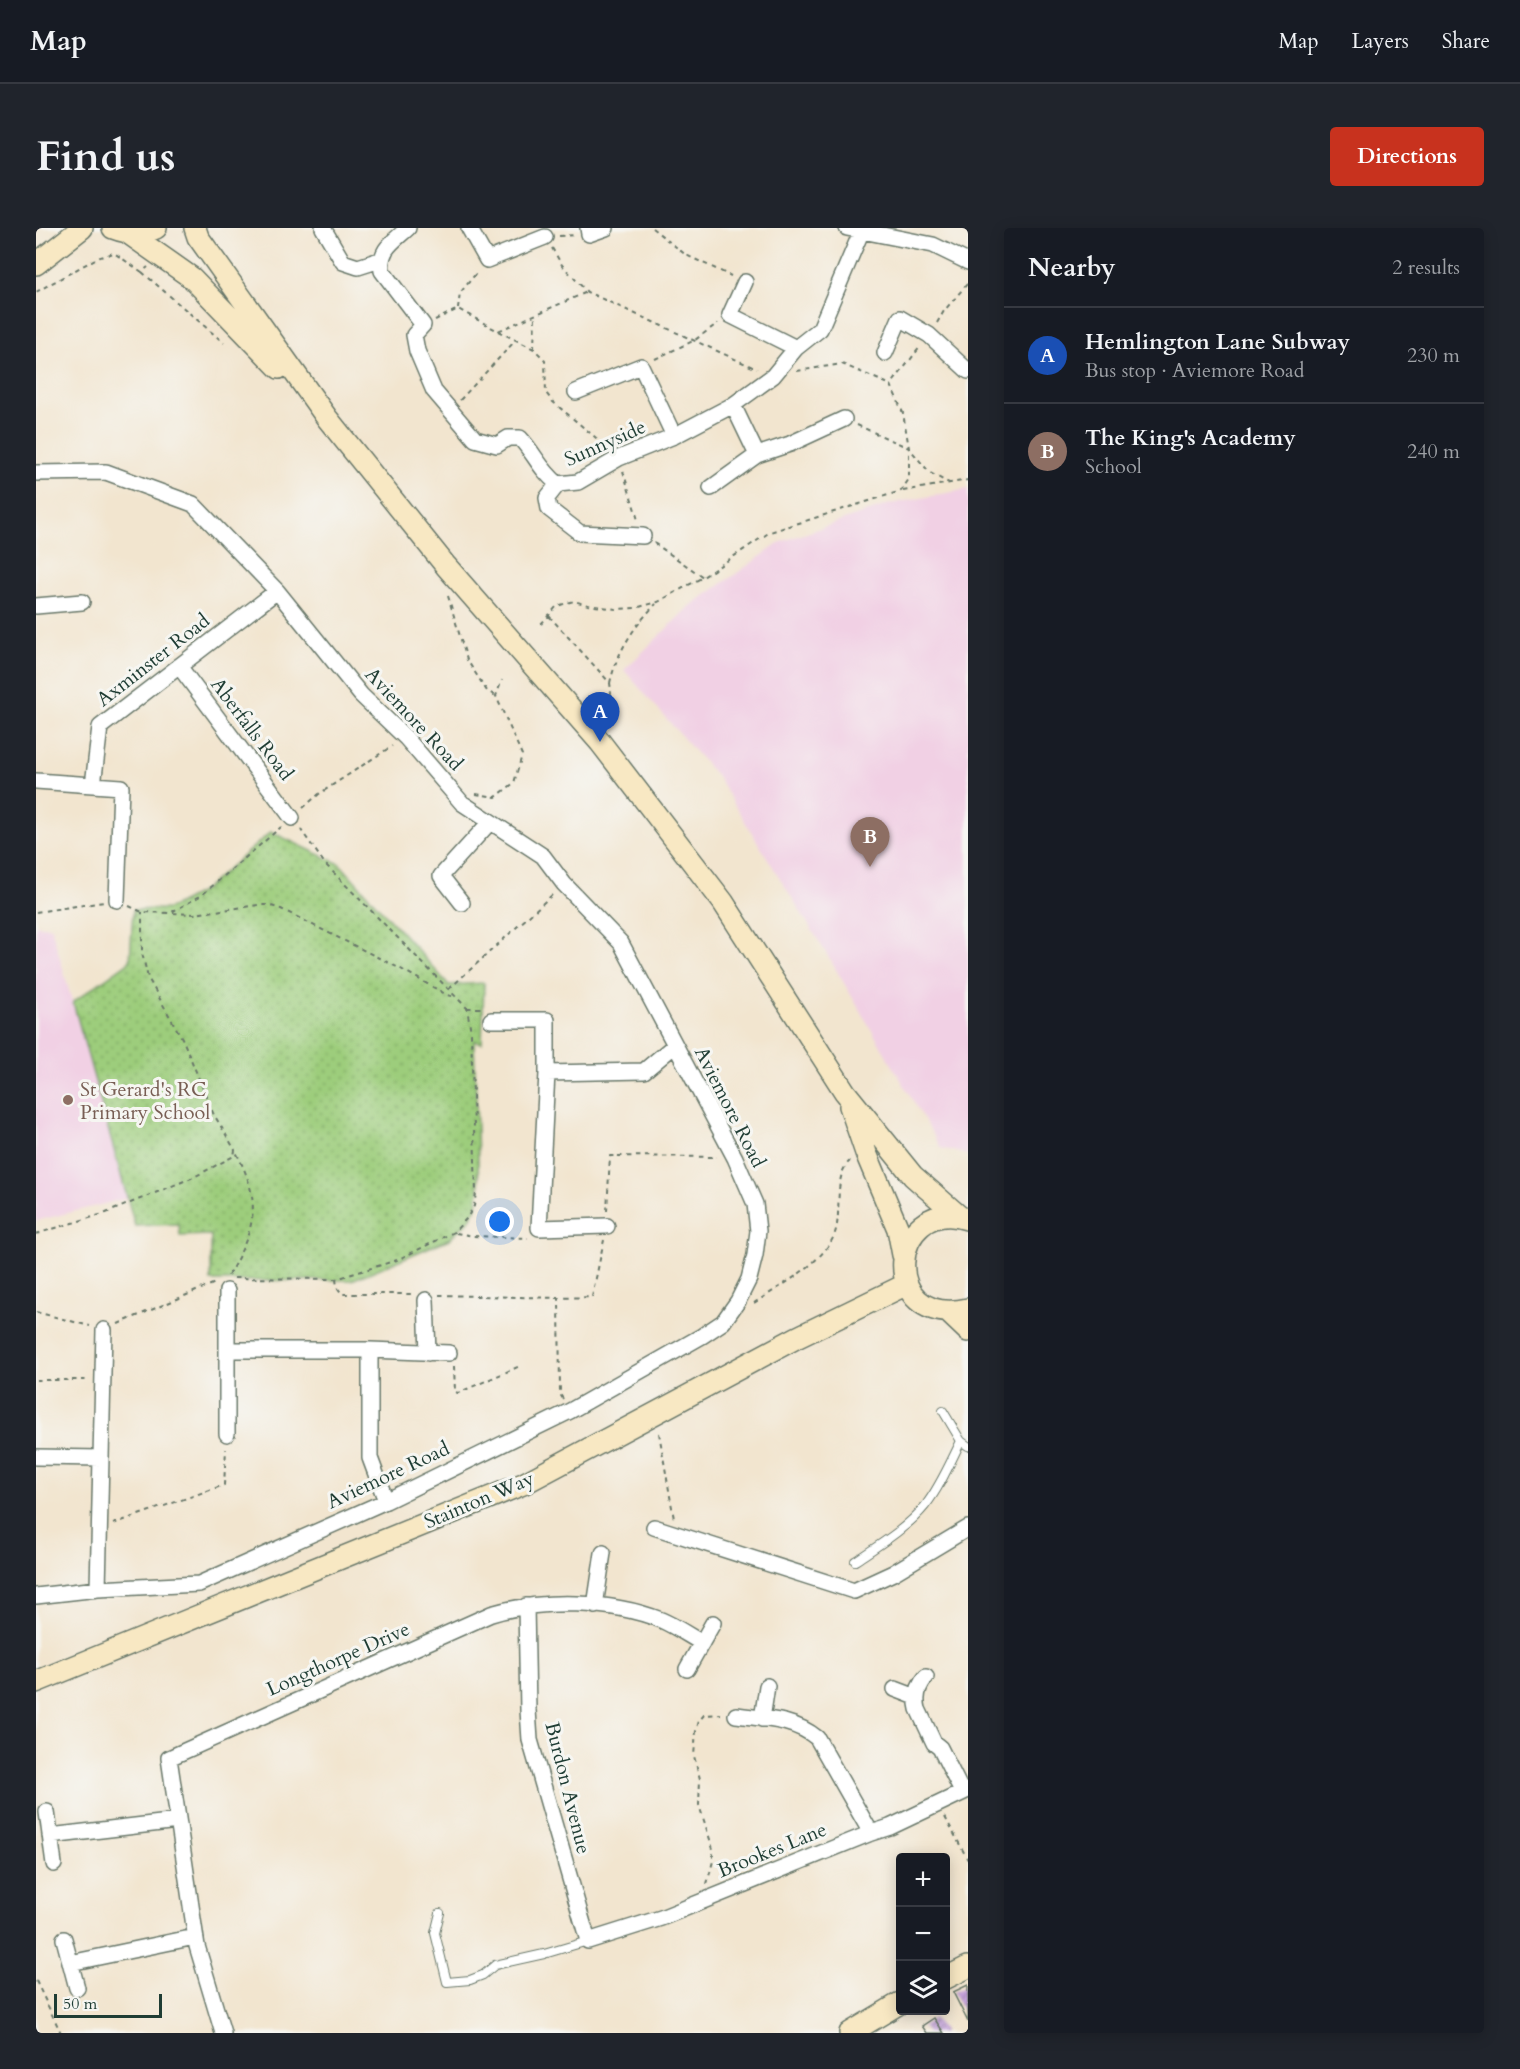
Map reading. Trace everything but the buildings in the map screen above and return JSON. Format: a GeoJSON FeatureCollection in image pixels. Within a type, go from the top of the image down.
{"type":"FeatureCollection","features":[{"type":"Feature","properties":{"kind":"main road"},"geometry":{"type":"LineString","coordinates":[[36,264],[82,228]]}},
{"type":"Feature","properties":{"kind":"main road"},"geometry":{"type":"LineString","coordinates":[[120,231],[140,234],[156,228]]}},
{"type":"Feature","properties":{"kind":"main road"},"geometry":{"type":"LineString","coordinates":[[195,228],[198,237],[327,418],[446,566],[589,729],[723,902],[845,1092],[913,1176],[964,1218]]}},
{"type":"Feature","properties":{"kind":"main road"},"geometry":{"type":"LineString","coordinates":[[120,231],[192,278],[327,418]]}},
{"type":"Feature","properties":{"kind":"main road"},"geometry":{"type":"LineString","coordinates":[[845,1092],[866,1154],[898,1229],[907,1284],[923,1304],[935,1310],[958,1311],[968,1330]]}},
{"type":"Feature","properties":{"kind":"main road"},"geometry":{"type":"LineString","coordinates":[[903,1255],[910,1238],[923,1225],[939,1217],[964,1218]]}},
{"type":"Feature","properties":{"kind":"main road","name":"Stainton Way"},"geometry":{"type":"LineString","coordinates":[[36,1682],[523,1484],[796,1338],[907,1284]]}},
{"type":"Feature","properties":{"kind":"main road"},"geometry":{"type":"LineString","coordinates":[[950,1976],[968,1967]]}},
{"type":"Feature","properties":{"kind":"main road"},"geometry":{"type":"LineString","coordinates":[[850,2033],[896,2005]]}},
{"type":"Feature","properties":{"kind":"street"},"geometry":{"type":"LineString","coordinates":[[323,228],[343,262],[358,267],[380,260]]}},
{"type":"Feature","properties":{"kind":"street"},"geometry":{"type":"LineString","coordinates":[[408,228],[386,249],[380,260],[382,271],[423,325]]}},
{"type":"Feature","properties":{"kind":"street"},"geometry":{"type":"LineString","coordinates":[[469,228],[487,260],[545,237]]}},
{"type":"Feature","properties":{"kind":"street"},"geometry":{"type":"LineString","coordinates":[[589,231],[606,228]]}},
{"type":"Feature","properties":{"kind":"street"},"geometry":{"type":"LineString","coordinates":[[846,228],[933,245],[968,262]]}},
{"type":"Feature","properties":{"kind":"street","name":"Sunnyside"},"geometry":{"type":"LineString","coordinates":[[423,325],[414,335],[417,351],[434,391],[476,439],[497,446],[508,438],[520,438],[532,450],[545,474],[558,484],[578,482],[619,458],[674,436],[733,405],[773,376],[796,348],[820,329],[862,230]]}},
{"type":"Feature","properties":{"kind":"street"},"geometry":{"type":"LineString","coordinates":[[745,282],[730,315],[796,348]]}},
{"type":"Feature","properties":{"kind":"street"},"geometry":{"type":"LineString","coordinates":[[885,353],[900,318],[929,335],[968,371]]}},
{"type":"Feature","properties":{"kind":"street"},"geometry":{"type":"LineString","coordinates":[[576,392],[641,366],[674,436]]}},
{"type":"Feature","properties":{"kind":"street"},"geometry":{"type":"LineString","coordinates":[[733,405],[757,454]]}},
{"type":"Feature","properties":{"kind":"street"},"geometry":{"type":"LineString","coordinates":[[711,488],[757,454],[790,444],[844,419]]}},
{"type":"Feature","properties":{"kind":"street","name":"Aviemore Road"},"geometry":{"type":"LineString","coordinates":[[36,473],[106,472],[193,504],[277,591],[361,695],[406,738],[462,803],[543,856],[564,884],[621,943],[735,1158],[755,1204],[758,1231],[749,1279],[738,1301],[723,1322],[570,1410],[386,1501],[199,1584],[98,1589],[36,1596]]}},
{"type":"Feature","properties":{"kind":"street"},"geometry":{"type":"LineString","coordinates":[[558,484],[547,498],[549,509],[580,533],[643,536]]}},
{"type":"Feature","properties":{"kind":"street","name":"Axminster Road"},"geometry":{"type":"LineString","coordinates":[[93,785],[100,727],[277,591]]}},
{"type":"Feature","properties":{"kind":"street"},"geometry":{"type":"LineString","coordinates":[[36,606],[82,602]]}},
{"type":"Feature","properties":{"kind":"street","name":"Aberfalls Road"},"geometry":{"type":"LineString","coordinates":[[179,666],[292,818]]}},
{"type":"Feature","properties":{"kind":"street"},"geometry":{"type":"LineString","coordinates":[[36,781],[121,787],[117,900]]}},
{"type":"Feature","properties":{"kind":"street"},"geometry":{"type":"LineString","coordinates":[[462,903],[441,876],[490,822]]}},
{"type":"Feature","properties":{"kind":"street"},"geometry":{"type":"LineString","coordinates":[[491,1020],[547,1020],[547,1073],[539,1228],[607,1226]]}},
{"type":"Feature","properties":{"kind":"street"},"geometry":{"type":"LineString","coordinates":[[547,1073],[644,1071],[675,1045]]}},
{"type":"Feature","properties":{"kind":"street"},"geometry":{"type":"LineString","coordinates":[[226,1434],[227,1284]]}},
{"type":"Feature","properties":{"kind":"street"},"geometry":{"type":"LineString","coordinates":[[427,1296],[428,1353]]}},
{"type":"Feature","properties":{"kind":"street"},"geometry":{"type":"LineString","coordinates":[[98,1589],[104,1330]]}},
{"type":"Feature","properties":{"kind":"street"},"geometry":{"type":"LineString","coordinates":[[226,1350],[370,1350],[449,1353]]}},
{"type":"Feature","properties":{"kind":"street"},"geometry":{"type":"LineString","coordinates":[[370,1350],[370,1458],[386,1501]]}},
{"type":"Feature","properties":{"kind":"street"},"geometry":{"type":"LineString","coordinates":[[36,1457],[101,1458]]}},
{"type":"Feature","properties":{"kind":"street"},"geometry":{"type":"LineString","coordinates":[[654,1527],[854,1591],[893,1573],[968,1528]]}},
{"type":"Feature","properties":{"kind":"street"},"geometry":{"type":"LineString","coordinates":[[595,1606],[603,1553]]}},
{"type":"Feature","properties":{"kind":"street","name":"Longthorpe Drive"},"geometry":{"type":"LineString","coordinates":[[178,1821],[169,1758],[491,1614],[526,1606],[549,1604],[595,1606],[653,1618],[702,1643]]}},
{"type":"Feature","properties":{"kind":"street","name":"Burdon Avenue"},"geometry":{"type":"LineString","coordinates":[[526,1606],[530,1740],[588,1941]]}},
{"type":"Feature","properties":{"kind":"street"},"geometry":{"type":"LineString","coordinates":[[687,1669],[713,1623]]}},
{"type":"Feature","properties":{"kind":"street"},"geometry":{"type":"LineString","coordinates":[[926,1677],[916,1697],[918,1709],[934,1743],[940,1748],[965,1791]]}},
{"type":"Feature","properties":{"kind":"street"},"geometry":{"type":"LineString","coordinates":[[762,1719],[767,1686]]}},
{"type":"Feature","properties":{"kind":"street"},"geometry":{"type":"LineString","coordinates":[[895,1689],[916,1697]]}},
{"type":"Feature","properties":{"kind":"street"},"geometry":{"type":"LineString","coordinates":[[736,1715],[793,1723],[803,1727],[817,1738],[871,1833]]}},
{"type":"Feature","properties":{"kind":"street","name":"Brookes Lane"},"geometry":{"type":"LineString","coordinates":[[588,1941],[661,1918],[890,1827],[965,1791]]}},
{"type":"Feature","properties":{"kind":"street"},"geometry":{"type":"LineString","coordinates":[[47,1812],[54,1864]]}},
{"type":"Feature","properties":{"kind":"street"},"geometry":{"type":"LineString","coordinates":[[50,1836],[178,1821],[195,1937],[223,2033]]}},
{"type":"Feature","properties":{"kind":"street"},"geometry":{"type":"LineString","coordinates":[[70,1963],[195,1937]]}},
{"type":"Feature","properties":{"kind":"street"},"geometry":{"type":"LineString","coordinates":[[64,1939],[77,1988]]}},
{"type":"Feature","properties":{"kind":"lane"},"geometry":{"type":"LineString","coordinates":[[855,1561],[900,1530],[924,1507],[965,1443],[943,1411]]}},
{"type":"Feature","properties":{"kind":"lane"},"geometry":{"type":"LineString","coordinates":[[441,1913],[435,1933],[447,1982],[470,1980],[483,1975],[495,1965],[588,1941]]}},
{"type":"Feature","properties":{"kind":"path"},"geometry":{"type":"LineString","coordinates":[[652,228],[687,255],[745,282]]}},
{"type":"Feature","properties":{"kind":"path"},"geometry":{"type":"LineString","coordinates":[[589,231],[545,237],[562,265],[587,292],[773,376],[819,366],[842,364],[891,385],[903,413],[909,448],[909,479],[901,491]]}},
{"type":"Feature","properties":{"kind":"path"},"geometry":{"type":"LineString","coordinates":[[36,292],[97,258],[114,253],[142,272],[224,343]]}},
{"type":"Feature","properties":{"kind":"path"},"geometry":{"type":"LineString","coordinates":[[142,272],[161,257]]}},
{"type":"Feature","properties":{"kind":"path"},"geometry":{"type":"LineString","coordinates":[[458,309],[460,293],[487,260]]}},
{"type":"Feature","properties":{"kind":"path"},"geometry":{"type":"LineString","coordinates":[[891,385],[944,311],[968,283]]}},
{"type":"Feature","properties":{"kind":"path"},"geometry":{"type":"LineString","coordinates":[[458,309],[498,331],[587,292]]}},
{"type":"Feature","properties":{"kind":"path"},"geometry":{"type":"LineString","coordinates":[[423,325],[458,309]]}},
{"type":"Feature","properties":{"kind":"path"},"geometry":{"type":"LineString","coordinates":[[641,366],[695,340],[730,315]]}},
{"type":"Feature","properties":{"kind":"path"},"geometry":{"type":"LineString","coordinates":[[534,349],[535,316]]}},
{"type":"Feature","properties":{"kind":"path"},"geometry":{"type":"LineString","coordinates":[[451,410],[515,341]]}},
{"type":"Feature","properties":{"kind":"path"},"geometry":{"type":"LineString","coordinates":[[844,419],[909,448],[930,473],[949,483]]}},
{"type":"Feature","properties":{"kind":"path"},"geometry":{"type":"LineString","coordinates":[[589,729],[605,715],[612,695],[610,683],[615,662],[643,617],[658,602],[703,576],[770,532],[901,491],[968,480]]}},
{"type":"Feature","properties":{"kind":"path"},"geometry":{"type":"LineString","coordinates":[[448,593],[448,602],[467,660],[487,691],[496,696],[522,754],[514,783],[496,797],[475,794]]}},
{"type":"Feature","properties":{"kind":"path"},"geometry":{"type":"LineString","coordinates":[[541,624],[557,606],[574,601],[588,606],[616,609],[635,608],[658,602]]}},
{"type":"Feature","properties":{"kind":"path"},"geometry":{"type":"LineString","coordinates":[[549,616],[610,683]]}},
{"type":"Feature","properties":{"kind":"path"},"geometry":{"type":"LineString","coordinates":[[496,696],[502,680]]}},
{"type":"Feature","properties":{"kind":"path"},"geometry":{"type":"LineString","coordinates":[[170,913],[202,895],[319,794],[406,738]]}},
{"type":"Feature","properties":{"kind":"path"},"geometry":{"type":"LineString","coordinates":[[36,1312],[104,1330],[227,1284],[336,1279],[397,1260],[454,1232],[474,1206],[476,1193],[471,1032],[467,1008],[325,864],[292,818]]}},
{"type":"Feature","properties":{"kind":"path"},"geometry":{"type":"LineString","coordinates":[[449,989],[564,884]]}},
{"type":"Feature","properties":{"kind":"path"},"geometry":{"type":"LineString","coordinates":[[36,912],[117,900],[142,912],[194,914],[268,905],[281,909],[401,969],[447,995],[456,996]]}},
{"type":"Feature","properties":{"kind":"path"},"geometry":{"type":"LineString","coordinates":[[142,912],[142,953],[148,978],[183,1040],[213,1113],[250,1180],[254,1216],[227,1284]]}},
{"type":"Feature","properties":{"kind":"path"},"geometry":{"type":"LineString","coordinates":[[36,1234],[106,1213],[194,1177],[234,1156],[235,1150]]}},
{"type":"Feature","properties":{"kind":"path"},"geometry":{"type":"LineString","coordinates":[[738,1301],[748,1306],[756,1302],[804,1270],[823,1252],[835,1233],[843,1170],[848,1162],[866,1154]]}},
{"type":"Feature","properties":{"kind":"path"},"geometry":{"type":"LineString","coordinates":[[336,1279],[337,1287],[342,1294],[592,1297],[607,1226],[610,1156],[735,1158]]}},
{"type":"Feature","properties":{"kind":"path"},"geometry":{"type":"LineString","coordinates":[[454,1232],[473,1236],[539,1238],[539,1228]]}},
{"type":"Feature","properties":{"kind":"path"},"geometry":{"type":"LineString","coordinates":[[559,1298],[561,1394],[570,1410]]}},
{"type":"Feature","properties":{"kind":"path"},"geometry":{"type":"LineString","coordinates":[[449,1353],[454,1353],[454,1392],[458,1393],[520,1366]]}},
{"type":"Feature","properties":{"kind":"path"},"geometry":{"type":"LineString","coordinates":[[36,1380],[103,1380]]}},
{"type":"Feature","properties":{"kind":"path"},"geometry":{"type":"LineString","coordinates":[[657,1424],[677,1534]]}},
{"type":"Feature","properties":{"kind":"path"},"geometry":{"type":"LineString","coordinates":[[99,1529],[224,1485],[226,1434]]}},
{"type":"Feature","properties":{"kind":"path"},"geometry":{"type":"LineString","coordinates":[[709,1899],[706,1883],[713,1861],[713,1850],[699,1805],[700,1779],[694,1756],[696,1731],[699,1720],[704,1715],[736,1715]]}},
{"type":"Feature","properties":{"kind":"path"},"geometry":{"type":"LineString","coordinates":[[938,1804],[968,1860]]}},
{"type":"Feature","properties":{"kind":"path"},"geometry":{"type":"LineString","coordinates":[[36,1981],[61,2033]]}},
{"type":"Feature","properties":{"kind":"shaded area"},"geometry":{"type":"Polygon","coordinates":[[[968,489],[968,1155],[941,1148],[828,956],[718,778],[624,670],[689,607],[781,542],[890,504],[968,489]]]}},
{"type":"Feature","properties":{"kind":"shaded area","name":"St Gerard's RC Primary School"},"geometry":{"type":"Polygon","coordinates":[[[36,925],[51,927],[128,1198],[36,1221],[36,925]]]}},
{"type":"Feature","properties":{"kind":"green space"},"geometry":{"type":"Polygon","coordinates":[[[271,832],[340,864],[449,985],[484,983],[482,1043],[474,1041],[479,1191],[477,1206],[469,1221],[449,1239],[352,1280],[211,1281],[211,1235],[180,1236],[179,1224],[135,1226],[73,1002],[130,961],[133,910],[168,909],[201,892],[271,832]]]}},
{"type":"Feature","properties":{"kind":"place","name":"Hemlington Lane Subway"},"geometry":{"type":"Point","coordinates":[600,742]}},
{"type":"Feature","properties":{"kind":"place","name":"The King's Academy"},"geometry":{"type":"Point","coordinates":[870,867]}},
{"type":"Feature","properties":{"kind":"place","name":"St Gerard's RC Primary School"},"geometry":{"type":"Point","coordinates":[68,1100]}}]}
